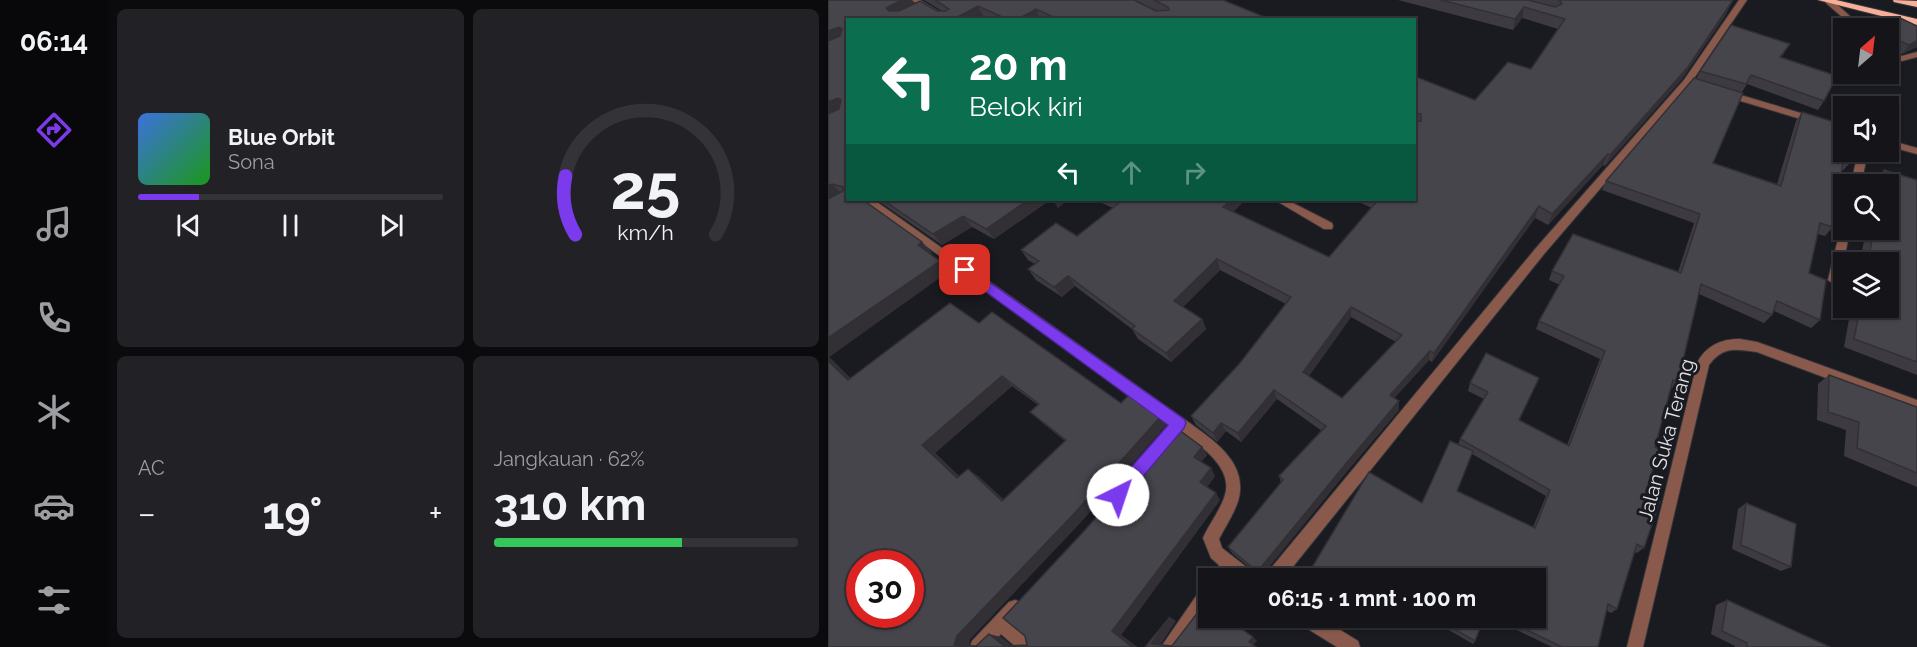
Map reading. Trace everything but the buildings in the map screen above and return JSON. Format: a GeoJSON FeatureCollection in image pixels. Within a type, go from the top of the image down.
{"type":"FeatureCollection","features":[{"type":"Feature","properties":{"kind":"highway"},"geometry":{"type":"LineString","coordinates":[[1898,0],[1917,4]]}},
{"type":"Feature","properties":{"kind":"highway"},"geometry":{"type":"LineString","coordinates":[[1826,1],[1917,22]]}},
{"type":"Feature","properties":{"kind":"street"},"geometry":{"type":"LineString","coordinates":[[915,0],[946,18]]}},
{"type":"Feature","properties":{"kind":"street"},"geometry":{"type":"LineString","coordinates":[[1282,568],[1540,250],[1693,84],[1743,0]]}},
{"type":"Feature","properties":{"kind":"street"},"geometry":{"type":"LineString","coordinates":[[1826,1],[1847,18]]}},
{"type":"Feature","properties":{"kind":"street"},"geometry":{"type":"LineString","coordinates":[[918,11],[927,7]]}},
{"type":"Feature","properties":{"kind":"street"},"geometry":{"type":"LineString","coordinates":[[1899,57],[1917,54]]}},
{"type":"Feature","properties":{"kind":"street"},"geometry":{"type":"LineString","coordinates":[[1721,92],[1833,126]]}},
{"type":"Feature","properties":{"kind":"street"},"geometry":{"type":"LineString","coordinates":[[1899,146],[1917,151]]}},
{"type":"Feature","properties":{"kind":"street"},"geometry":{"type":"LineString","coordinates":[[869,201],[1175,428],[1224,460],[1233,491],[1211,538],[1216,553],[1233,568]]}},
{"type":"Feature","properties":{"kind":"street"},"geometry":{"type":"LineString","coordinates":[[1282,201],[1328,226]]}},
{"type":"Feature","properties":{"kind":"street","name":"Jalan Suka Terang"},"geometry":{"type":"LineString","coordinates":[[1635,647],[1702,363],[1711,351],[1721,345],[1736,344],[1757,347],[1917,406]]}},
{"type":"Feature","properties":{"kind":"street"},"geometry":{"type":"LineString","coordinates":[[978,647],[1025,598]]}},
{"type":"Feature","properties":{"kind":"street"},"geometry":{"type":"LineString","coordinates":[[1169,647],[1198,607]]}},
{"type":"Feature","properties":{"kind":"street"},"geometry":{"type":"LineString","coordinates":[[1002,623],[1029,647]]}},
{"type":"Feature","properties":{"kind":"street"},"geometry":{"type":"LineString","coordinates":[[1322,628],[1352,647]]}},
{"type":"Feature","properties":{"kind":"route"},"geometry":{"type":"LineString","coordinates":[[965,270],[1179,423],[1118,495]]}}]}
